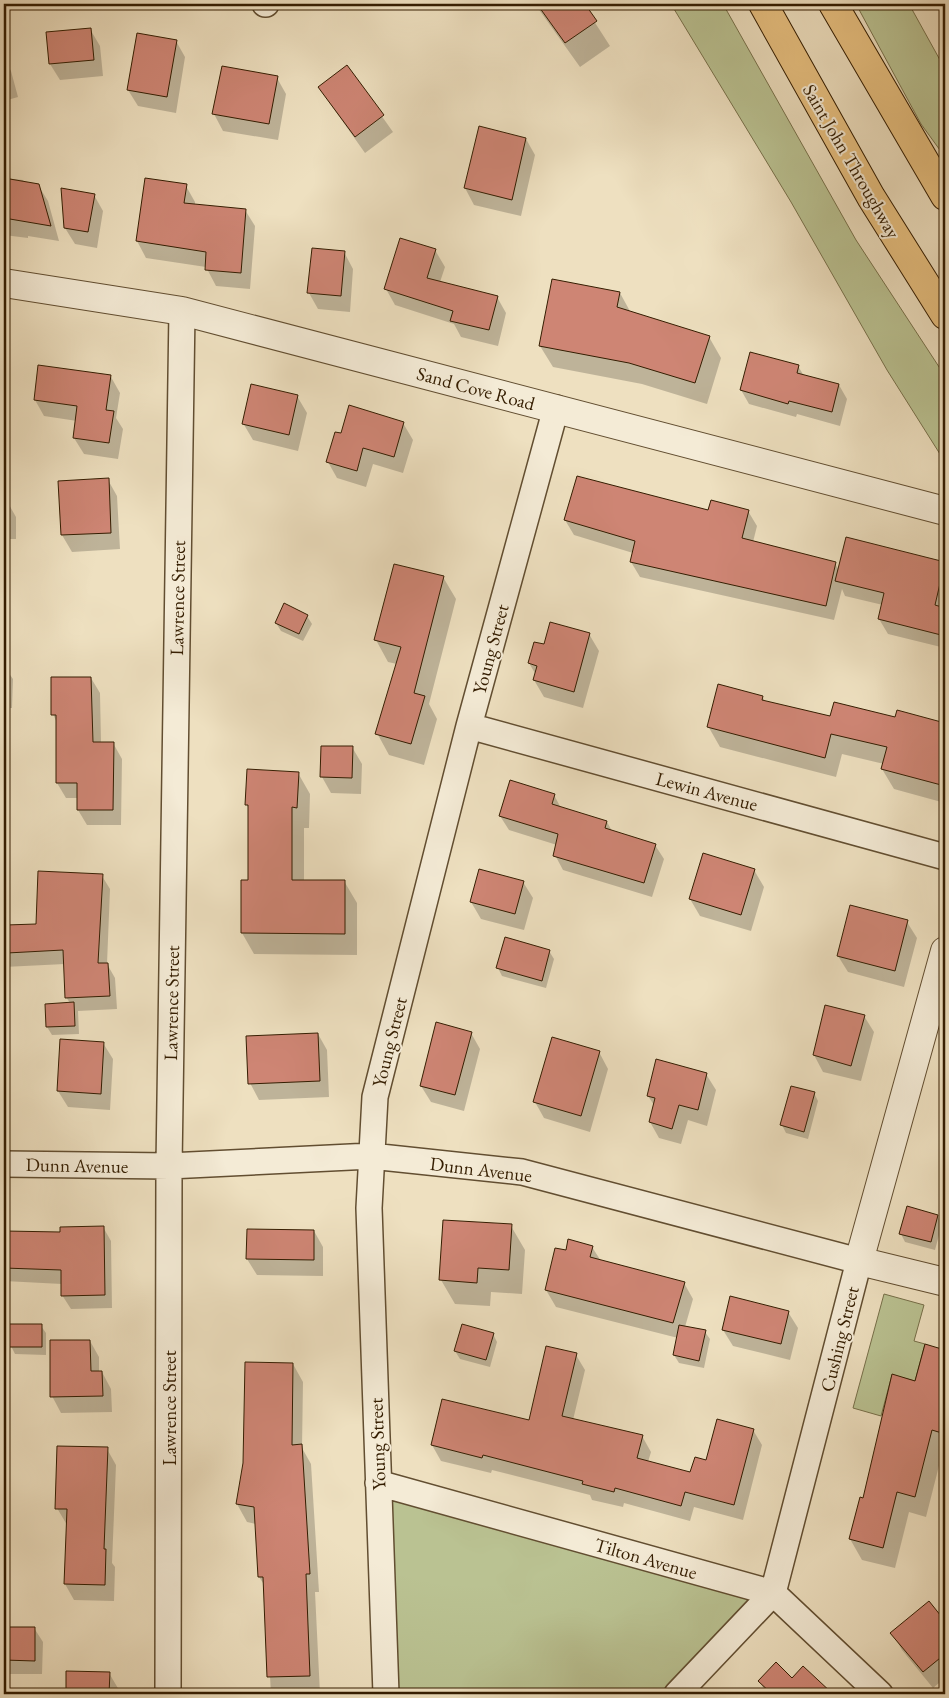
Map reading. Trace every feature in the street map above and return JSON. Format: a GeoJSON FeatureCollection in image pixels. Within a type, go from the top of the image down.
{"type":"FeatureCollection","features":[{"type":"Feature","properties":{"kind":"highway","name":"Saint John Throughway"},"geometry":{"type":"LineString","coordinates":[[763,4],[871,197],[945,316]]}},
{"type":"Feature","properties":{"kind":"highway"},"geometry":{"type":"LineString","coordinates":[[833,4],[945,196]]}},
{"type":"Feature","properties":{"kind":"street","name":"Sand Cove Road"},"geometry":{"type":"LineString","coordinates":[[4,283],[182,311],[945,511]]}},
{"type":"Feature","properties":{"kind":"street","name":"Lawrence Street"},"geometry":{"type":"LineString","coordinates":[[168,1694],[169,1166],[182,311]]}},
{"type":"Feature","properties":{"kind":"street","name":"Young Street"},"geometry":{"type":"LineString","coordinates":[[386,1694],[370,1208],[375,1097],[469,726],[556,408]]}},
{"type":"Feature","properties":{"kind":"street","name":"Lewin Avenue"},"geometry":{"type":"LineString","coordinates":[[469,726],[945,857]]}},
{"type":"Feature","properties":{"kind":"street","name":"Cushing Street"},"geometry":{"type":"LineString","coordinates":[[677,1694],[774,1593],[859,1261],[945,952]]}},
{"type":"Feature","properties":{"kind":"street","name":"Dunn Avenue"},"geometry":{"type":"LineString","coordinates":[[4,1164],[169,1166],[371,1156],[522,1172],[945,1282]]}},
{"type":"Feature","properties":{"kind":"street","name":"Tilton Avenue"},"geometry":{"type":"LineString","coordinates":[[378,1483],[774,1593],[880,1694]]}},
{"type":"Feature","properties":{"kind":"green space"},"geometry":{"type":"Polygon","coordinates":[[[671,4],[723,4],[856,240],[945,376],[945,462],[887,370],[791,202],[671,4]]]}},
{"type":"Feature","properties":{"kind":"green space"},"geometry":{"type":"Polygon","coordinates":[[[856,4],[909,4],[945,69],[945,157],[921,124],[856,4]]]}},
{"type":"Feature","properties":{"kind":"green space"},"geometry":{"type":"Polygon","coordinates":[[[884,1294],[924,1305],[914,1341],[925,1344],[915,1381],[892,1375],[881,1416],[853,1408],[884,1294]]]}},
{"type":"Feature","properties":{"kind":"green space"},"geometry":{"type":"Polygon","coordinates":[[[378,1483],[773,1593],[677,1694],[386,1694],[378,1483]]]}},
{"type":"Feature","properties":{"kind":"building"},"geometry":{"type":"Polygon","coordinates":[[[537,4],[585,4],[597,21],[565,43],[537,4]]]}},
{"type":"Feature","properties":{"kind":"building"},"geometry":{"type":"Polygon","coordinates":[[[91,28],[94,60],[49,64],[46,32],[91,28]]]}},
{"type":"Feature","properties":{"kind":"building"},"geometry":{"type":"Polygon","coordinates":[[[137,33],[177,40],[167,97],[127,90],[137,33]]]}},
{"type":"Feature","properties":{"kind":"building"},"geometry":{"type":"Polygon","coordinates":[[[347,65],[384,115],[355,137],[318,87],[347,65]]]}},
{"type":"Feature","properties":{"kind":"building"},"geometry":{"type":"Polygon","coordinates":[[[222,66],[278,76],[269,124],[212,114],[222,66]]]}},
{"type":"Feature","properties":{"kind":"building"},"geometry":{"type":"Polygon","coordinates":[[[479,126],[526,138],[512,200],[464,188],[479,126]]]}},
{"type":"Feature","properties":{"kind":"building"},"geometry":{"type":"Polygon","coordinates":[[[4,178],[39,184],[51,226],[4,218],[4,178]]]}},
{"type":"Feature","properties":{"kind":"building"},"geometry":{"type":"Polygon","coordinates":[[[145,178],[187,184],[184,203],[246,209],[241,273],[205,270],[206,252],[136,241],[145,178]]]}},
{"type":"Feature","properties":{"kind":"building"},"geometry":{"type":"Polygon","coordinates":[[[61,188],[95,194],[88,232],[64,228],[61,188]]]}},
{"type":"Feature","properties":{"kind":"building"},"geometry":{"type":"Polygon","coordinates":[[[400,238],[436,249],[427,278],[498,296],[489,330],[450,321],[453,311],[384,289],[400,238]]]}},
{"type":"Feature","properties":{"kind":"building"},"geometry":{"type":"Polygon","coordinates":[[[312,248],[345,251],[341,296],[307,293],[312,248]]]}},
{"type":"Feature","properties":{"kind":"building"},"geometry":{"type":"Polygon","coordinates":[[[552,279],[620,292],[617,307],[710,336],[695,383],[629,363],[539,346],[552,279]]]}},
{"type":"Feature","properties":{"kind":"building"},"geometry":{"type":"Polygon","coordinates":[[[750,352],[799,365],[797,373],[839,384],[832,412],[789,401],[788,404],[740,390],[750,352]]]}},
{"type":"Feature","properties":{"kind":"building"},"geometry":{"type":"Polygon","coordinates":[[[38,365],[111,375],[106,410],[114,411],[109,443],[73,438],[77,406],[34,400],[38,365]]]}},
{"type":"Feature","properties":{"kind":"building"},"geometry":{"type":"Polygon","coordinates":[[[251,384],[298,395],[289,435],[242,424],[251,384]]]}},
{"type":"Feature","properties":{"kind":"building"},"geometry":{"type":"Polygon","coordinates":[[[349,405],[404,422],[394,457],[363,448],[357,471],[326,462],[335,432],[341,433],[349,405]]]}},
{"type":"Feature","properties":{"kind":"building"},"geometry":{"type":"Polygon","coordinates":[[[577,476],[708,510],[711,500],[749,510],[742,538],[836,562],[826,606],[630,562],[635,541],[564,520],[577,476]]]}},
{"type":"Feature","properties":{"kind":"building"},"geometry":{"type":"Polygon","coordinates":[[[109,478],[111,533],[61,535],[58,481],[109,478]]]}},
{"type":"Feature","properties":{"kind":"building"},"geometry":{"type":"Polygon","coordinates":[[[846,537],[945,562],[935,605],[945,608],[945,636],[878,619],[884,593],[835,581],[846,537]]]}},
{"type":"Feature","properties":{"kind":"building"},"geometry":{"type":"Polygon","coordinates":[[[394,564],[444,576],[414,693],[425,696],[411,744],[375,734],[401,647],[374,640],[394,564]]]}},
{"type":"Feature","properties":{"kind":"building"},"geometry":{"type":"Polygon","coordinates":[[[284,603],[308,615],[299,634],[275,623],[284,603]]]}},
{"type":"Feature","properties":{"kind":"building"},"geometry":{"type":"Polygon","coordinates":[[[550,622],[590,633],[574,692],[533,680],[537,666],[528,663],[534,642],[544,644],[550,622]]]}},
{"type":"Feature","properties":{"kind":"building"},"geometry":{"type":"Polygon","coordinates":[[[51,677],[91,677],[93,742],[114,742],[113,810],[77,810],[77,783],[56,783],[56,715],[51,715],[51,677]]]}},
{"type":"Feature","properties":{"kind":"building"},"geometry":{"type":"Polygon","coordinates":[[[718,684],[763,696],[762,700],[830,716],[834,702],[895,717],[897,710],[945,723],[945,786],[881,769],[887,747],[831,734],[825,758],[707,727],[718,684]]]}},
{"type":"Feature","properties":{"kind":"building"},"geometry":{"type":"Polygon","coordinates":[[[321,746],[353,746],[352,778],[320,777],[321,746]]]}},
{"type":"Feature","properties":{"kind":"building"},"geometry":{"type":"Polygon","coordinates":[[[247,769],[299,772],[297,808],[292,807],[292,880],[345,880],[345,934],[241,933],[241,880],[248,880],[248,805],[245,805],[247,769]]]}},
{"type":"Feature","properties":{"kind":"building"},"geometry":{"type":"Polygon","coordinates":[[[510,780],[555,794],[552,804],[607,821],[605,828],[656,844],[644,883],[553,856],[558,834],[499,816],[510,780]]]}},
{"type":"Feature","properties":{"kind":"building"},"geometry":{"type":"Polygon","coordinates":[[[703,853],[755,869],[741,915],[689,899],[703,853]]]}},
{"type":"Feature","properties":{"kind":"building"},"geometry":{"type":"Polygon","coordinates":[[[479,869],[524,881],[515,914],[470,902],[479,869]]]}},
{"type":"Feature","properties":{"kind":"building"},"geometry":{"type":"Polygon","coordinates":[[[38,871],[103,874],[98,963],[108,963],[110,996],[65,998],[63,950],[7,953],[6,925],[36,924],[38,871]]]}},
{"type":"Feature","properties":{"kind":"building"},"geometry":{"type":"Polygon","coordinates":[[[850,905],[908,920],[895,971],[837,956],[850,905]]]}},
{"type":"Feature","properties":{"kind":"building"},"geometry":{"type":"Polygon","coordinates":[[[505,937],[550,950],[542,981],[496,968],[505,937]]]}},
{"type":"Feature","properties":{"kind":"building"},"geometry":{"type":"Polygon","coordinates":[[[74,1002],[75,1026],[46,1027],[45,1004],[74,1002]]]}},
{"type":"Feature","properties":{"kind":"building"},"geometry":{"type":"Polygon","coordinates":[[[825,1005],[865,1015],[851,1066],[813,1055],[825,1005]]]}},
{"type":"Feature","properties":{"kind":"building"},"geometry":{"type":"Polygon","coordinates":[[[436,1022],[472,1032],[455,1095],[420,1086],[436,1022]]]}},
{"type":"Feature","properties":{"kind":"building"},"geometry":{"type":"Polygon","coordinates":[[[318,1033],[320,1081],[248,1084],[246,1036],[318,1033]]]}},
{"type":"Feature","properties":{"kind":"building"},"geometry":{"type":"Polygon","coordinates":[[[552,1037],[600,1051],[581,1116],[533,1102],[552,1037]]]}},
{"type":"Feature","properties":{"kind":"building"},"geometry":{"type":"Polygon","coordinates":[[[60,1039],[104,1042],[101,1094],[57,1091],[60,1039]]]}},
{"type":"Feature","properties":{"kind":"building"},"geometry":{"type":"Polygon","coordinates":[[[656,1059],[707,1073],[698,1110],[679,1105],[672,1129],[649,1122],[655,1098],[647,1096],[656,1059]]]}},
{"type":"Feature","properties":{"kind":"building"},"geometry":{"type":"Polygon","coordinates":[[[791,1086],[815,1092],[804,1132],[780,1125],[791,1086]]]}},
{"type":"Feature","properties":{"kind":"building"},"geometry":{"type":"Polygon","coordinates":[[[907,1206],[938,1215],[931,1242],[899,1234],[907,1206]]]}},
{"type":"Feature","properties":{"kind":"building"},"geometry":{"type":"Polygon","coordinates":[[[443,1220],[512,1224],[509,1270],[478,1268],[477,1283],[439,1280],[443,1220]]]}},
{"type":"Feature","properties":{"kind":"building"},"geometry":{"type":"Polygon","coordinates":[[[104,1226],[105,1295],[61,1296],[61,1270],[4,1268],[5,1231],[60,1232],[60,1227],[104,1226]]]}},
{"type":"Feature","properties":{"kind":"building"},"geometry":{"type":"Polygon","coordinates":[[[247,1229],[314,1230],[314,1260],[246,1259],[247,1229]]]}},
{"type":"Feature","properties":{"kind":"building"},"geometry":{"type":"Polygon","coordinates":[[[568,1239],[593,1246],[590,1257],[685,1282],[673,1323],[545,1290],[555,1248],[566,1250],[568,1239]]]}},
{"type":"Feature","properties":{"kind":"building"},"geometry":{"type":"Polygon","coordinates":[[[730,1296],[789,1311],[781,1344],[722,1330],[730,1296]]]}},
{"type":"Feature","properties":{"kind":"building"},"geometry":{"type":"Polygon","coordinates":[[[9,1324],[42,1324],[42,1347],[9,1347],[9,1324]]]}},
{"type":"Feature","properties":{"kind":"building"},"geometry":{"type":"Polygon","coordinates":[[[462,1324],[494,1333],[486,1360],[454,1351],[462,1324]]]}},
{"type":"Feature","properties":{"kind":"building"},"geometry":{"type":"Polygon","coordinates":[[[679,1325],[706,1330],[699,1361],[673,1355],[679,1325]]]}},
{"type":"Feature","properties":{"kind":"building"},"geometry":{"type":"Polygon","coordinates":[[[50,1340],[90,1340],[91,1371],[102,1371],[103,1396],[50,1397],[50,1340]]]}},
{"type":"Feature","properties":{"kind":"building"},"geometry":{"type":"Polygon","coordinates":[[[925,1344],[945,1350],[945,1434],[932,1430],[915,1497],[897,1492],[883,1548],[849,1539],[860,1497],[863,1498],[892,1374],[915,1381],[925,1344]]]}},
{"type":"Feature","properties":{"kind":"building"},"geometry":{"type":"Polygon","coordinates":[[[546,1346],[577,1353],[562,1416],[643,1435],[637,1458],[690,1472],[695,1457],[706,1460],[717,1419],[754,1429],[734,1505],[685,1492],[681,1506],[615,1488],[614,1492],[582,1484],[583,1481],[483,1455],[482,1458],[431,1445],[442,1399],[529,1420],[546,1346]]]}},
{"type":"Feature","properties":{"kind":"building"},"geometry":{"type":"Polygon","coordinates":[[[245,1362],[293,1363],[292,1445],[302,1444],[310,1574],[306,1574],[310,1676],[267,1677],[263,1577],[258,1577],[254,1507],[236,1504],[243,1463],[245,1362]]]}},
{"type":"Feature","properties":{"kind":"building"},"geometry":{"type":"Polygon","coordinates":[[[57,1446],[108,1447],[104,1549],[106,1549],[105,1585],[64,1584],[67,1509],[55,1509],[57,1446]]]}},
{"type":"Feature","properties":{"kind":"building"},"geometry":{"type":"Polygon","coordinates":[[[929,1601],[945,1621],[945,1654],[923,1672],[890,1633],[929,1601]]]}},
{"type":"Feature","properties":{"kind":"building"},"geometry":{"type":"Polygon","coordinates":[[[4,1627],[35,1627],[35,1661],[4,1660],[4,1627]]]}},
{"type":"Feature","properties":{"kind":"building"},"geometry":{"type":"Polygon","coordinates":[[[776,1662],[792,1678],[803,1666],[833,1694],[772,1694],[758,1681],[776,1662]]]}},
{"type":"Feature","properties":{"kind":"building"},"geometry":{"type":"Polygon","coordinates":[[[66,1671],[110,1672],[109,1694],[66,1694],[66,1671]]]}}]}
